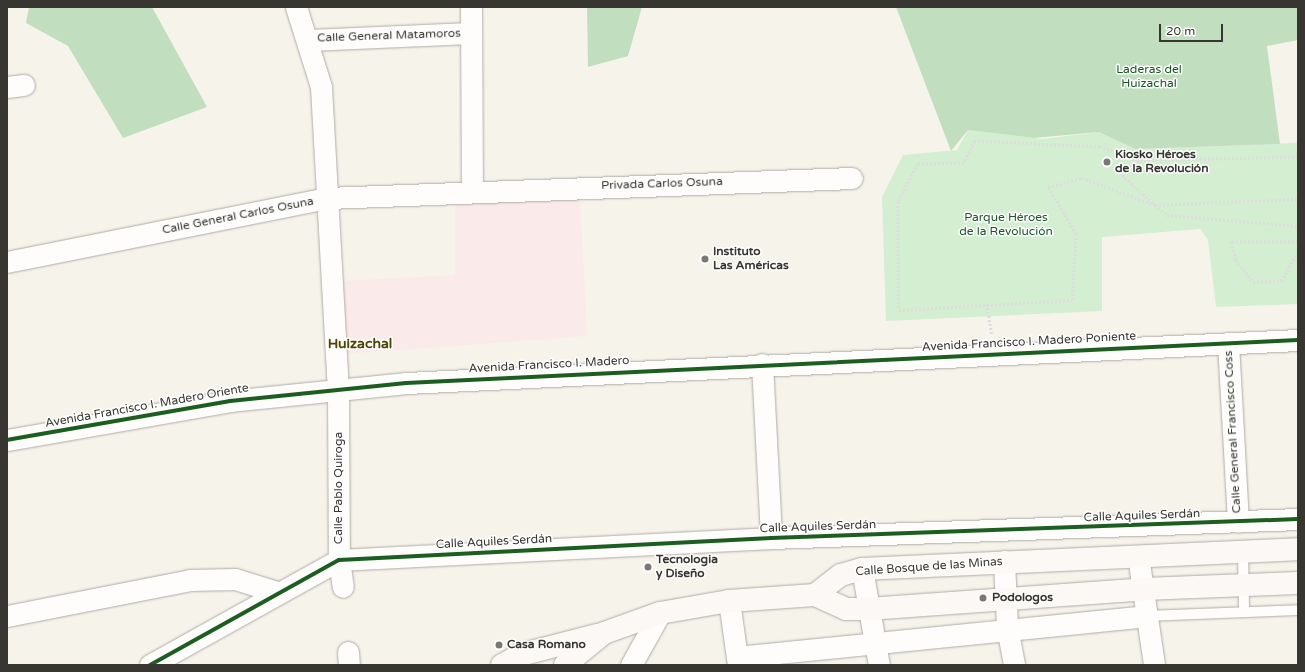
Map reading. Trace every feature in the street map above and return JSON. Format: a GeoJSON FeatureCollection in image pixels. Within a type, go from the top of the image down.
{"type":"FeatureCollection","features":[{"type":"Feature","properties":{"kind":"main road","name":"Calle Bosque de las Minas"},"geometry":{"type":"LineString","coordinates":[[815,595],[841,575],[862,569],[1004,561],[1298,549]]}},
{"type":"Feature","properties":{"kind":"main road"},"geometry":{"type":"LineString","coordinates":[[502,665],[520,655],[604,633],[660,613],[729,601],[815,595],[846,609],[868,609],[1144,589],[1298,583]]}},
{"type":"Feature","properties":{"kind":"main road"},"geometry":{"type":"LineString","coordinates":[[565,665],[604,633]]}},
{"type":"Feature","properties":{"kind":"street","name":"Calle Pablo Quiroga"},"geometry":{"type":"LineString","coordinates":[[296,7],[308,40],[321,87],[338,389],[339,560],[343,587]]}},
{"type":"Feature","properties":{"kind":"street"},"geometry":{"type":"LineString","coordinates":[[471,7],[472,190]]}},
{"type":"Feature","properties":{"kind":"street","name":"Calle General Matamoros"},"geometry":{"type":"LineString","coordinates":[[308,40],[471,33]]}},
{"type":"Feature","properties":{"kind":"street","name":"Privada Carlos Osuna"},"geometry":{"type":"LineString","coordinates":[[472,190],[852,178]]}},
{"type":"Feature","properties":{"kind":"street","name":"Calle General Carlos Osuna"},"geometry":{"type":"LineString","coordinates":[[7,262],[327,198],[472,190]]}},
{"type":"Feature","properties":{"kind":"street","name":"Avenida Francisco I. Madero Poniente"},"geometry":{"type":"LineString","coordinates":[[762,364],[1298,340]]}},
{"type":"Feature","properties":{"kind":"street","name":"Calle General Francisco Coss"},"geometry":{"type":"LineString","coordinates":[[1228,343],[1238,522]]}},
{"type":"Feature","properties":{"kind":"street"},"geometry":{"type":"LineString","coordinates":[[762,364],[771,538]]}},
{"type":"Feature","properties":{"kind":"street","name":"Avenida Francisco I. Madero"},"geometry":{"type":"LineString","coordinates":[[338,389],[762,364]]}},
{"type":"Feature","properties":{"kind":"street","name":"Avenida Francisco I. Madero Oriente"},"geometry":{"type":"LineString","coordinates":[[7,440],[230,401],[338,389]]}},
{"type":"Feature","properties":{"kind":"street","name":"Calle Aquiles Serdán"},"geometry":{"type":"LineString","coordinates":[[339,560],[771,538],[1298,519]]}},
{"type":"Feature","properties":{"kind":"street"},"geometry":{"type":"LineString","coordinates":[[1138,556],[1144,589],[1145,616],[1154,665]]}},
{"type":"Feature","properties":{"kind":"street"},"geometry":{"type":"LineString","coordinates":[[150,665],[277,592],[339,560]]}},
{"type":"Feature","properties":{"kind":"street"},"geometry":{"type":"LineString","coordinates":[[1004,561],[1007,628],[1014,665]]}},
{"type":"Feature","properties":{"kind":"street"},"geometry":{"type":"LineString","coordinates":[[862,569],[879,665]]}},
{"type":"Feature","properties":{"kind":"street"},"geometry":{"type":"LineString","coordinates":[[7,616],[190,580],[235,579],[277,592]]}},
{"type":"Feature","properties":{"kind":"street"},"geometry":{"type":"LineString","coordinates":[[729,601],[738,661],[1007,628],[1145,616]]}},
{"type":"Feature","properties":{"kind":"street"},"geometry":{"type":"LineString","coordinates":[[631,665],[660,613]]}},
{"type":"Feature","properties":{"kind":"lane"},"geometry":{"type":"LineString","coordinates":[[1243,552],[1244,612]]}},
{"type":"Feature","properties":{"kind":"lane"},"geometry":{"type":"LineString","coordinates":[[1145,616],[1298,610]]}},
{"type":"Feature","properties":{"kind":"path"},"geometry":{"type":"LineString","coordinates":[[1298,157],[1140,161],[1100,146],[975,141],[964,163],[918,164],[898,202],[899,310],[1072,300],[1076,234],[1048,187],[1082,178],[1155,205],[1298,199]]}},
{"type":"Feature","properties":{"kind":"path"},"geometry":{"type":"LineString","coordinates":[[1140,161],[1122,175],[1168,215],[1298,226]]}},
{"type":"Feature","properties":{"kind":"path"},"geometry":{"type":"LineString","coordinates":[[1298,242],[1231,242],[1236,260],[1253,282],[1281,281],[1298,252]]}},
{"type":"Feature","properties":{"kind":"path"},"geometry":{"type":"LineString","coordinates":[[987,304],[995,354]]}},
{"type":"Feature","properties":{"kind":"shaded area"},"geometry":{"type":"Polygon","coordinates":[[[580,194],[587,336],[344,354],[344,281],[455,275],[455,199],[580,194]]]}},
{"type":"Feature","properties":{"kind":"green space"},"geometry":{"type":"Polygon","coordinates":[[[29,7],[152,7],[207,107],[123,138],[68,46],[26,23],[29,7]]]}},
{"type":"Feature","properties":{"kind":"green space"},"geometry":{"type":"Polygon","coordinates":[[[587,7],[642,7],[628,56],[588,67],[587,7]]]}},
{"type":"Feature","properties":{"kind":"green space","name":"Laderas del Huizachal"},"geometry":{"type":"Polygon","coordinates":[[[896,7],[1298,7],[1298,40],[1267,46],[1280,144],[1135,149],[1099,132],[1034,138],[968,130],[951,151],[896,7]]]}},
{"type":"Feature","properties":{"kind":"green space","name":"Parque Héroes de la Revolución"},"geometry":{"type":"Polygon","coordinates":[[[968,130],[1042,139],[1099,132],[1135,149],[1298,143],[1298,304],[1216,307],[1208,240],[1200,229],[1102,237],[1102,311],[886,321],[882,197],[903,155],[957,150],[968,130]]]}},
{"type":"Feature","properties":{"kind":"cycle path"},"geometry":{"type":"LineString","coordinates":[[7,440],[230,401],[406,383],[1298,340]]}},
{"type":"Feature","properties":{"kind":"cycle path"},"geometry":{"type":"LineString","coordinates":[[150,665],[339,560],[771,538],[1298,519]]}},
{"type":"Feature","properties":{"kind":"place","name":"Kiosko Héroes de la Revolución"},"geometry":{"type":"Point","coordinates":[1107,162]}},
{"type":"Feature","properties":{"kind":"place","name":"Instituto Las Américas"},"geometry":{"type":"Point","coordinates":[705,259]}},
{"type":"Feature","properties":{"kind":"place","name":"Tecnologia y Diseño"},"geometry":{"type":"Point","coordinates":[648,567]}},
{"type":"Feature","properties":{"kind":"place","name":"Podologos"},"geometry":{"type":"Point","coordinates":[983,598]}},
{"type":"Feature","properties":{"kind":"place","name":"Casa Romano"},"geometry":{"type":"Point","coordinates":[499,645]}},
{"type":"Feature","properties":{"kind":"district","name":"Huizachal"},"geometry":{"type":"Point","coordinates":[360,344]}}]}
